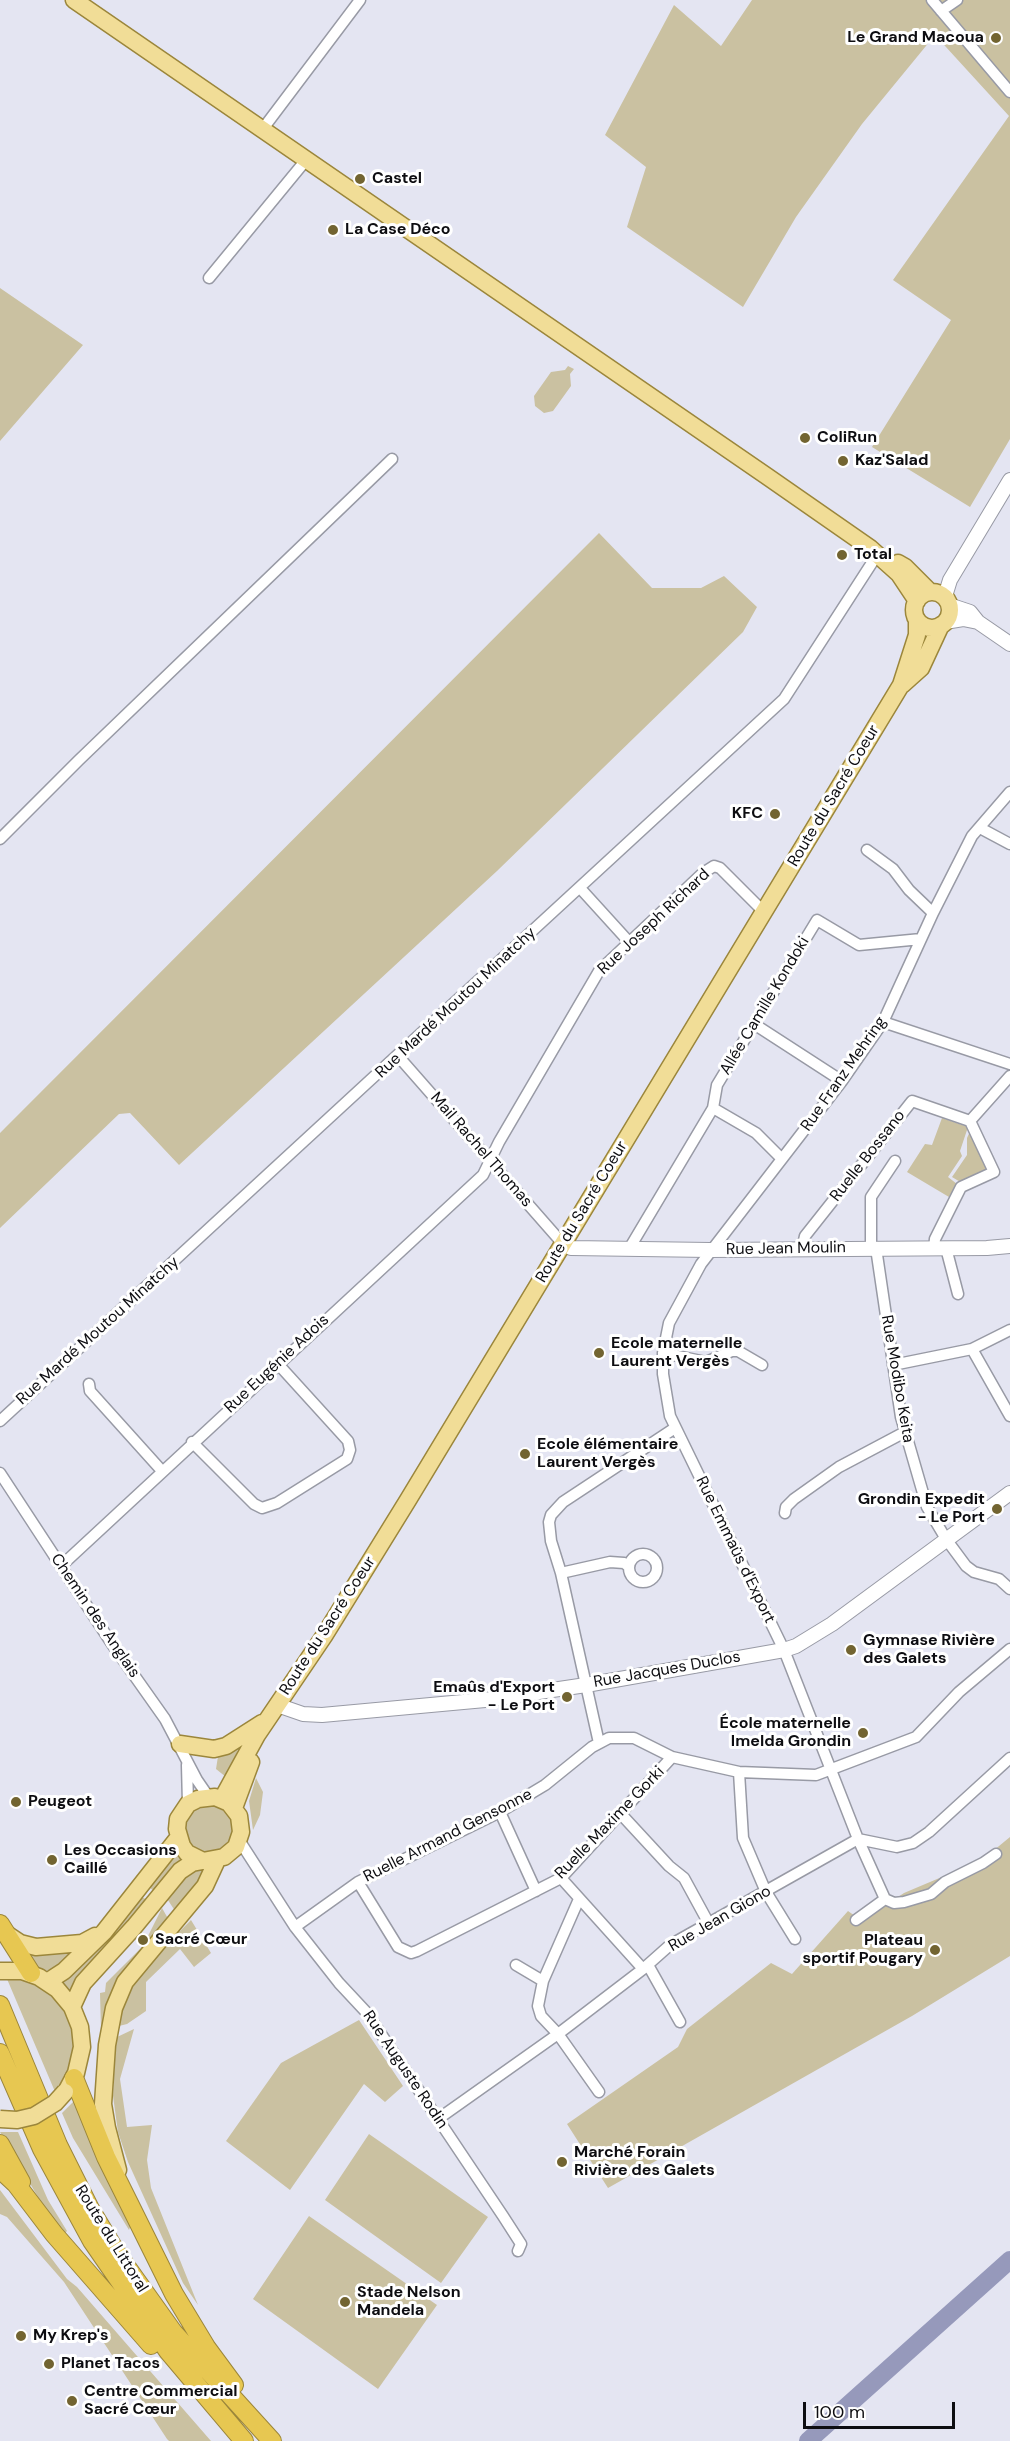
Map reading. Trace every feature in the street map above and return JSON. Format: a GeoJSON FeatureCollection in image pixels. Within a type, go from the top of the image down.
{"type":"FeatureCollection","features":[{"type":"Feature","properties":{"kind":"highway"},"geometry":{"type":"LineString","coordinates":[[2,1928],[23,1974]]}},
{"type":"Feature","properties":{"kind":"highway","name":"Route du Littoral"},"geometry":{"type":"LineString","coordinates":[[0,2005],[62,2154],[90,2209],[116,2252],[173,2332],[272,2441]]}},
{"type":"Feature","properties":{"kind":"highway","name":"Route du Littoral"},"geometry":{"type":"LineString","coordinates":[[0,2053],[42,2149],[92,2241],[168,2351],[243,2441]]}},
{"type":"Feature","properties":{"kind":"highway"},"geometry":{"type":"LineString","coordinates":[[70,2085],[188,2318],[218,2364],[277,2441]]}},
{"type":"Feature","properties":{"kind":"highway"},"geometry":{"type":"LineString","coordinates":[[0,2144],[37,2212]]}},
{"type":"Feature","properties":{"kind":"highway"},"geometry":{"type":"LineString","coordinates":[[0,2169],[16,2184],[144,2338],[243,2441]]}},
{"type":"Feature","properties":{"kind":"main road"},"geometry":{"type":"LineString","coordinates":[[74,0],[760,471],[873,552],[905,567],[938,605],[926,627],[917,620]]}},
{"type":"Feature","properties":{"kind":"main road","name":"Route du Sacré Coeur"},"geometry":{"type":"LineString","coordinates":[[221,1801],[257,1736],[324,1636],[408,1500],[901,686],[917,635],[915,610],[938,605],[921,668],[901,686]]}},
{"type":"Feature","properties":{"kind":"main road"},"geometry":{"type":"LineString","coordinates":[[180,1744],[210,1750],[226,1746],[273,1712]]}},
{"type":"Feature","properties":{"kind":"main road"},"geometry":{"type":"LineString","coordinates":[[126,2199],[103,2104],[107,2045],[114,2008],[125,1982],[206,1886],[222,1853],[241,1824],[221,1801],[188,1804],[178,1819],[178,1838],[187,1853],[222,1853]]}},
{"type":"Feature","properties":{"kind":"main road"},"geometry":{"type":"LineString","coordinates":[[23,1974],[64,1971],[104,1932],[178,1838]]}},
{"type":"Feature","properties":{"kind":"main road"},"geometry":{"type":"LineString","coordinates":[[72,2007],[79,1989],[89,1975],[134,1927],[180,1871],[192,1863],[222,1853]]}},
{"type":"Feature","properties":{"kind":"main road"},"geometry":{"type":"LineString","coordinates":[[2,1928],[26,1945],[42,1947],[82,1942],[104,1932]]}},
{"type":"Feature","properties":{"kind":"main road"},"geometry":{"type":"LineString","coordinates":[[0,2119],[17,2120],[34,2116],[55,2103],[70,2085],[82,2047],[80,2027],[72,2007],[61,1993],[23,1974]]}},
{"type":"Feature","properties":{"kind":"street"},"geometry":{"type":"LineString","coordinates":[[262,130],[360,0]]}},
{"type":"Feature","properties":{"kind":"street"},"geometry":{"type":"LineString","coordinates":[[932,0],[1010,92]]}},
{"type":"Feature","properties":{"kind":"street"},"geometry":{"type":"LineString","coordinates":[[941,11],[957,0]]}},
{"type":"Feature","properties":{"kind":"street"},"geometry":{"type":"LineString","coordinates":[[209,278],[306,160]]}},
{"type":"Feature","properties":{"kind":"street"},"geometry":{"type":"LineString","coordinates":[[0,839],[392,459]]}},
{"type":"Feature","properties":{"kind":"street"},"geometry":{"type":"LineString","coordinates":[[1010,480],[962,557],[938,605],[970,612],[978,622],[1010,644]]}},
{"type":"Feature","properties":{"kind":"street","name":"Rue Mardé Moutou Minatchy"},"geometry":{"type":"LineString","coordinates":[[0,1421],[784,699],[873,552]]}},
{"type":"Feature","properties":{"kind":"street","name":"Rue Franz Mehring"},"geometry":{"type":"LineString","coordinates":[[710,1250],[842,1082],[883,1022],[933,913],[972,836],[1010,792]]}},
{"type":"Feature","properties":{"kind":"street"},"geometry":{"type":"LineString","coordinates":[[980,828],[1010,844]]}},
{"type":"Feature","properties":{"kind":"street"},"geometry":{"type":"LineString","coordinates":[[867,850],[893,869],[909,890],[933,913]]}},
{"type":"Feature","properties":{"kind":"street","name":"Rue Joseph Richard"},"geometry":{"type":"LineString","coordinates":[[490,1161],[599,971],[703,873],[714,866],[728,874],[763,911]]}},
{"type":"Feature","properties":{"kind":"street"},"geometry":{"type":"LineString","coordinates":[[580,888],[630,943]]}},
{"type":"Feature","properties":{"kind":"street","name":"Allée Camille Kondoki"},"geometry":{"type":"LineString","coordinates":[[629,1249],[713,1108],[717,1085],[818,920],[859,945],[921,939]]}},
{"type":"Feature","properties":{"kind":"street"},"geometry":{"type":"LineString","coordinates":[[883,1022],[1010,1064]]}},
{"type":"Feature","properties":{"kind":"street"},"geometry":{"type":"LineString","coordinates":[[754,1024],[842,1082]]}},
{"type":"Feature","properties":{"kind":"street","name":"Mail Rachel Thomas"},"geometry":{"type":"LineString","coordinates":[[398,1056],[563,1244]]}},
{"type":"Feature","properties":{"kind":"street"},"geometry":{"type":"LineString","coordinates":[[958,1294],[935,1239],[960,1187],[994,1172],[970,1121],[1010,1076]]}},
{"type":"Feature","properties":{"kind":"street","name":"Ruelle Bossano"},"geometry":{"type":"LineString","coordinates":[[802,1250],[805,1236],[912,1101],[970,1121]]}},
{"type":"Feature","properties":{"kind":"street"},"geometry":{"type":"LineString","coordinates":[[713,1108],[756,1133],[782,1159]]}},
{"type":"Feature","properties":{"kind":"street","name":"Rue Eugénie Adois"},"geometry":{"type":"LineString","coordinates":[[61,1566],[192,1442],[483,1175],[490,1161]]}},
{"type":"Feature","properties":{"kind":"street","name":"Rue Modibo Keita"},"geometry":{"type":"LineString","coordinates":[[895,1161],[871,1197],[873,1248],[905,1432],[927,1507],[946,1539],[966,1566],[979,1574],[999,1578],[1010,1589]]}},
{"type":"Feature","properties":{"kind":"street","name":"Rue Jean Moulin"},"geometry":{"type":"LineString","coordinates":[[563,1244],[571,1248],[710,1250],[940,1248],[1010,1245]]}},
{"type":"Feature","properties":{"kind":"street","name":"Rue Emmaüs d'Export"},"geometry":{"type":"LineString","coordinates":[[710,1250],[669,1323],[663,1353],[666,1396],[675,1428],[784,1650],[858,1839],[885,1899]]}},
{"type":"Feature","properties":{"kind":"street"},"geometry":{"type":"LineString","coordinates":[[893,1365],[972,1349],[1010,1330]]}},
{"type":"Feature","properties":{"kind":"street"},"geometry":{"type":"LineString","coordinates":[[972,1349],[1010,1416]]}},
{"type":"Feature","properties":{"kind":"street"},"geometry":{"type":"LineString","coordinates":[[663,1353],[706,1362],[732,1351],[738,1351],[762,1365]]}},
{"type":"Feature","properties":{"kind":"street"},"geometry":{"type":"LineString","coordinates":[[192,1442],[254,1504],[262,1508],[277,1503],[346,1459],[350,1445],[344,1436],[278,1364]]}},
{"type":"Feature","properties":{"kind":"street"},"geometry":{"type":"LineString","coordinates":[[89,1384],[90,1391],[162,1471]]}},
{"type":"Feature","properties":{"kind":"street"},"geometry":{"type":"LineString","coordinates":[[675,1428],[556,1508],[551,1515],[549,1530],[561,1573],[599,1743],[609,1738],[634,1738],[672,1757],[739,1772],[816,1775],[916,1737],[959,1692],[1010,1649]]}},
{"type":"Feature","properties":{"kind":"street"},"geometry":{"type":"LineString","coordinates":[[785,1513],[786,1507],[794,1499],[839,1467],[905,1432]]}},
{"type":"Feature","properties":{"kind":"street","name":"Chemin des Anglais"},"geometry":{"type":"LineString","coordinates":[[0,1473],[180,1744],[186,1762],[188,1804]]}},
{"type":"Feature","properties":{"kind":"street","name":"Rue Jacques Duclos"},"geometry":{"type":"LineString","coordinates":[[273,1712],[322,1715],[485,1700],[586,1685],[784,1650],[796,1646],[832,1624],[1010,1492]]}},
{"type":"Feature","properties":{"kind":"street"},"geometry":{"type":"LineString","coordinates":[[561,1573],[610,1562],[624,1563],[628,1566]]}},
{"type":"Feature","properties":{"kind":"street","name":"Ruelle Armand Gensonne"},"geometry":{"type":"LineString","coordinates":[[295,1926],[358,1882],[500,1812],[545,1785],[599,1743]]}},
{"type":"Feature","properties":{"kind":"street","name":"Ruelle Maxime Gorki"},"geometry":{"type":"LineString","coordinates":[[358,1882],[398,1947],[411,1953],[417,1952],[561,1878],[672,1757]]}},
{"type":"Feature","properties":{"kind":"street"},"geometry":{"type":"LineString","coordinates":[[858,1839],[897,1847],[913,1843],[929,1832],[1010,1758]]}},
{"type":"Feature","properties":{"kind":"street","name":"Chemin des Anglais"},"geometry":{"type":"LineString","coordinates":[[186,1762],[221,1801]]}},
{"type":"Feature","properties":{"kind":"street"},"geometry":{"type":"LineString","coordinates":[[739,1772],[743,1838],[766,1892],[795,1938]]}},
{"type":"Feature","properties":{"kind":"street"},"geometry":{"type":"LineString","coordinates":[[500,1812],[536,1891]]}},
{"type":"Feature","properties":{"kind":"street"},"geometry":{"type":"LineString","coordinates":[[620,1813],[669,1866],[684,1878],[708,1923]]}},
{"type":"Feature","properties":{"kind":"street","name":"Rue Jean Giono"},"geometry":{"type":"LineString","coordinates":[[438,2119],[558,2034],[670,1945],[858,1839]]}},
{"type":"Feature","properties":{"kind":"street","name":"Rue Auguste Rodin"},"geometry":{"type":"LineString","coordinates":[[222,1853],[257,1866],[295,1926],[339,1983],[368,2013],[521,2244],[518,2251]]}},
{"type":"Feature","properties":{"kind":"street"},"geometry":{"type":"LineString","coordinates":[[856,1920],[885,1899],[904,1902],[931,1894],[945,1882],[984,1863],[996,1854]]}},
{"type":"Feature","properties":{"kind":"street"},"geometry":{"type":"LineString","coordinates":[[561,1878],[645,1967],[680,2022]]}},
{"type":"Feature","properties":{"kind":"street"},"geometry":{"type":"LineString","coordinates":[[579,1899],[543,1981],[538,2006],[541,2016],[558,2034],[599,2092]]}},
{"type":"Feature","properties":{"kind":"street"},"geometry":{"type":"LineString","coordinates":[[516,1965],[543,1981]]}},
{"type":"Feature","properties":{"kind":"shaded area"},"geometry":{"type":"Polygon","coordinates":[[[752,0],[1010,0],[1010,439],[970,507],[872,447],[951,320],[893,280],[1009,116],[935,35],[862,124],[796,217],[743,307],[627,227],[646,167],[605,135],[674,5],[721,46],[752,0]]]}},
{"type":"Feature","properties":{"kind":"shaded area"},"geometry":{"type":"Polygon","coordinates":[[[0,288],[83,345],[0,441],[0,288]]]}},
{"type":"Feature","properties":{"kind":"shaded area"},"geometry":{"type":"Polygon","coordinates":[[[568,366],[574,369],[570,374],[571,386],[553,411],[544,413],[535,406],[534,396],[551,372],[565,370],[568,366]]]}},
{"type":"Feature","properties":{"kind":"shaded area"},"geometry":{"type":"Polygon","coordinates":[[[599,533],[652,588],[701,588],[724,576],[757,607],[743,632],[497,871],[179,1165],[130,1113],[119,1114],[0,1228],[0,1133],[599,533]]]}},
{"type":"Feature","properties":{"kind":"shaded area"},"geometry":{"type":"Polygon","coordinates":[[[942,1118],[968,1127],[960,1151],[962,1156],[948,1177],[957,1184],[949,1197],[907,1172],[925,1144],[932,1145],[942,1118]]]}},
{"type":"Feature","properties":{"kind":"shaded area"},"geometry":{"type":"Polygon","coordinates":[[[972,1127],[987,1159],[985,1174],[962,1183],[952,1177],[967,1155],[967,1138],[972,1127]]]}},
{"type":"Feature","properties":{"kind":"shaded area"},"geometry":{"type":"Polygon","coordinates":[[[240,1743],[226,1777],[216,1769],[219,1750],[240,1743]]]}},
{"type":"Feature","properties":{"kind":"shaded area"},"geometry":{"type":"Polygon","coordinates":[[[256,1778],[263,1792],[260,1815],[253,1830],[249,1801],[256,1778]]]}},
{"type":"Feature","properties":{"kind":"shaded area"},"geometry":{"type":"Polygon","coordinates":[[[209,1806],[226,1813],[233,1830],[226,1847],[209,1854],[192,1847],[185,1830],[192,1813],[209,1806]]]}},
{"type":"Feature","properties":{"kind":"shaded area"},"geometry":{"type":"Polygon","coordinates":[[[1010,1837],[1010,1956],[912,2016],[608,2188],[567,2124],[678,2047],[687,2029],[771,1963],[792,1974],[848,1911],[862,1921],[904,1893],[982,1860],[1010,1837]]]}},
{"type":"Feature","properties":{"kind":"shaded area"},"geometry":{"type":"Polygon","coordinates":[[[178,1850],[186,1859],[154,1891],[149,1887],[178,1850]]]}},
{"type":"Feature","properties":{"kind":"shaded area"},"geometry":{"type":"Polygon","coordinates":[[[212,1865],[177,1914],[164,1894],[186,1869],[212,1865]]]}},
{"type":"Feature","properties":{"kind":"shaded area"},"geometry":{"type":"Polygon","coordinates":[[[142,1897],[147,1900],[80,1974],[69,1993],[59,1983],[67,1979],[110,1935],[142,1897]]]}},
{"type":"Feature","properties":{"kind":"shaded area"},"geometry":{"type":"Polygon","coordinates":[[[162,1908],[170,1922],[106,2029],[101,2029],[100,1993],[105,1992],[106,1983],[143,1946],[162,1908]]]}},
{"type":"Feature","properties":{"kind":"shaded area"},"geometry":{"type":"Polygon","coordinates":[[[191,1920],[211,1953],[194,1967],[180,1949],[146,1982],[146,2011],[127,2024],[115,2027],[124,1994],[176,1928],[180,1931],[191,1920]]]}},
{"type":"Feature","properties":{"kind":"shaded area"},"geometry":{"type":"Polygon","coordinates":[[[75,1947],[63,1963],[55,1968],[45,1971],[37,1970],[27,1964],[32,1950],[75,1947]]]}},
{"type":"Feature","properties":{"kind":"shaded area"},"geometry":{"type":"Polygon","coordinates":[[[7,1979],[22,1980],[41,1987],[59,2000],[70,2020],[75,2044],[73,2060],[56,2094],[7,1979]]]}},
{"type":"Feature","properties":{"kind":"shaded area"},"geometry":{"type":"Polygon","coordinates":[[[359,2020],[403,2086],[385,2102],[364,2084],[290,2190],[226,2141],[281,2063],[359,2020]]]}},
{"type":"Feature","properties":{"kind":"shaded area"},"geometry":{"type":"Polygon","coordinates":[[[134,2029],[120,2079],[127,2127],[152,2125],[147,2160],[151,2188],[198,2305],[183,2283],[128,2162],[118,2132],[113,2096],[115,2038],[134,2029]]]}},
{"type":"Feature","properties":{"kind":"shaded area"},"geometry":{"type":"Polygon","coordinates":[[[75,2100],[131,2225],[129,2230],[73,2138],[62,2113],[75,2100]]]}},
{"type":"Feature","properties":{"kind":"shaded area"},"geometry":{"type":"Polygon","coordinates":[[[0,2132],[18,2132],[48,2200],[67,2231],[64,2234],[42,2204],[0,2132]]]}},
{"type":"Feature","properties":{"kind":"shaded area"},"geometry":{"type":"Polygon","coordinates":[[[369,2134],[488,2217],[441,2283],[325,2200],[369,2134]]]}},
{"type":"Feature","properties":{"kind":"shaded area"},"geometry":{"type":"Polygon","coordinates":[[[0,2190],[67,2279],[77,2287],[211,2441],[169,2441],[167,2439],[64,2282],[7,2217],[0,2214],[0,2190]]]}},
{"type":"Feature","properties":{"kind":"shaded area","name":"Stade Nelson Mandela"},"geometry":{"type":"Polygon","coordinates":[[[309,2216],[437,2305],[378,2389],[253,2299],[309,2216]]]}},
{"type":"Feature","properties":{"kind":"waterway"},"geometry":{"type":"LineString","coordinates":[[808,2441],[1010,2260]]}},
{"type":"Feature","properties":{"kind":"place","name":"Le Grand Macoua"},"geometry":{"type":"Point","coordinates":[996,38]}},
{"type":"Feature","properties":{"kind":"place","name":"Castel"},"geometry":{"type":"Point","coordinates":[360,179]}},
{"type":"Feature","properties":{"kind":"place","name":"La Case Déco"},"geometry":{"type":"Point","coordinates":[333,230]}},
{"type":"Feature","properties":{"kind":"place","name":"ColiRun"},"geometry":{"type":"Point","coordinates":[805,438]}},
{"type":"Feature","properties":{"kind":"place","name":"Kaz'Salad"},"geometry":{"type":"Point","coordinates":[843,461]}},
{"type":"Feature","properties":{"kind":"place","name":"Total"},"geometry":{"type":"Point","coordinates":[842,555]}},
{"type":"Feature","properties":{"kind":"place","name":"KFC"},"geometry":{"type":"Point","coordinates":[775,814]}},
{"type":"Feature","properties":{"kind":"place","name":"Ecole maternelle Laurent Vergès"},"geometry":{"type":"Point","coordinates":[599,1353]}},
{"type":"Feature","properties":{"kind":"place","name":"Ecole élémentaire Laurent Vergès"},"geometry":{"type":"Point","coordinates":[525,1454]}},
{"type":"Feature","properties":{"kind":"place","name":"Grondin Expedit - Le Port"},"geometry":{"type":"Point","coordinates":[997,1509]}},
{"type":"Feature","properties":{"kind":"place","name":"Gymnase Rivière des Galets"},"geometry":{"type":"Point","coordinates":[851,1650]}},
{"type":"Feature","properties":{"kind":"place","name":"Emaûs d'Export - Le Port"},"geometry":{"type":"Point","coordinates":[567,1697]}},
{"type":"Feature","properties":{"kind":"place","name":"École maternelle Imelda Grondin"},"geometry":{"type":"Point","coordinates":[863,1733]}},
{"type":"Feature","properties":{"kind":"place","name":"Peugeot"},"geometry":{"type":"Point","coordinates":[16,1802]}},
{"type":"Feature","properties":{"kind":"place","name":"Les Occasions Caillé"},"geometry":{"type":"Point","coordinates":[52,1860]}},
{"type":"Feature","properties":{"kind":"place","name":"Sacré Cœur"},"geometry":{"type":"Point","coordinates":[143,1940]}},
{"type":"Feature","properties":{"kind":"place","name":"Plateau sportif Pougary"},"geometry":{"type":"Point","coordinates":[935,1950]}},
{"type":"Feature","properties":{"kind":"place","name":"Marché Forain Rivière des Galets"},"geometry":{"type":"Point","coordinates":[562,2162]}},
{"type":"Feature","properties":{"kind":"place","name":"Stade Nelson Mandela"},"geometry":{"type":"Point","coordinates":[345,2302]}},
{"type":"Feature","properties":{"kind":"place","name":"My Krep's"},"geometry":{"type":"Point","coordinates":[21,2336]}},
{"type":"Feature","properties":{"kind":"place","name":"Planet Tacos"},"geometry":{"type":"Point","coordinates":[49,2364]}},
{"type":"Feature","properties":{"kind":"place","name":"Centre Commercial Sacré Cœur"},"geometry":{"type":"Point","coordinates":[72,2401]}}]}
